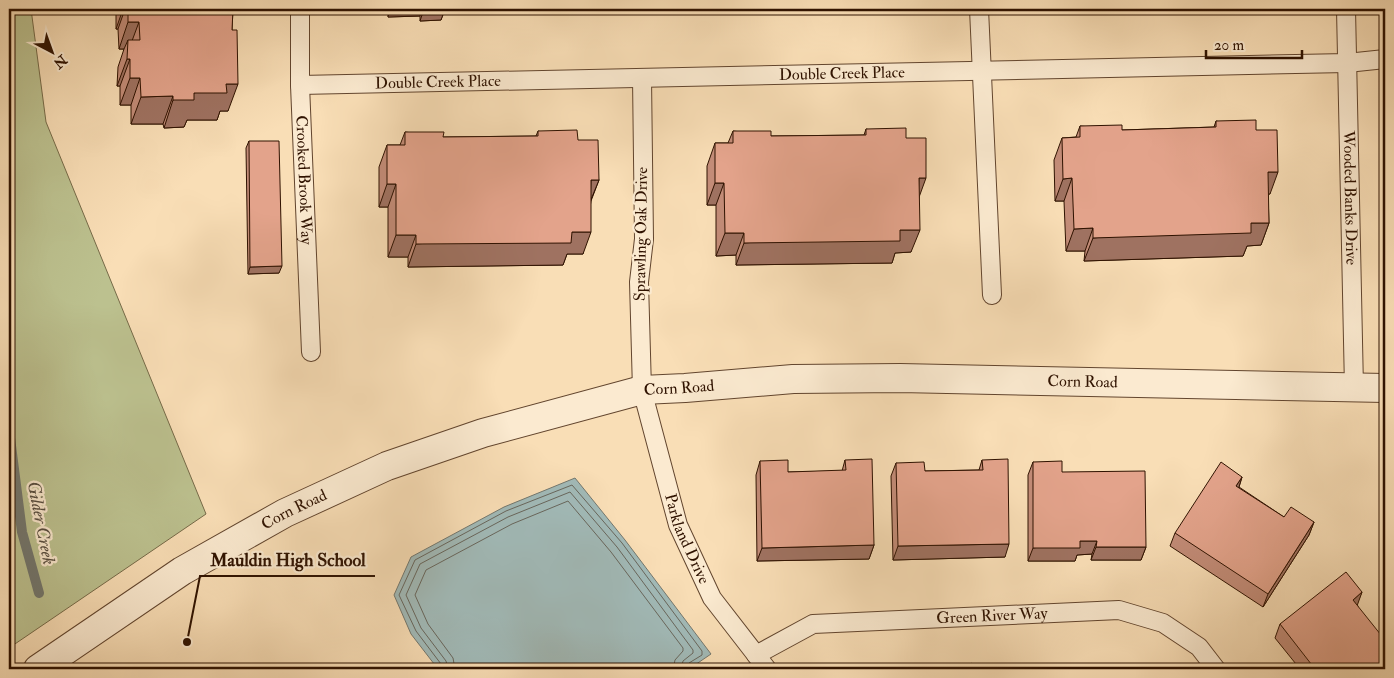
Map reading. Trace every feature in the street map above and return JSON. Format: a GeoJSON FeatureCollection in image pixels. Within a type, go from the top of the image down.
{"type":"FeatureCollection","features":[{"type":"Feature","properties":{"kind":"street","name":"Corn Road"},"geometry":{"type":"LineString","coordinates":[[38,669],[182,571],[284,513],[387,466],[483,433],[642,390],[793,378],[900,378],[1385,388]]}},
{"type":"Feature","properties":{"kind":"lane","name":"Crooked Brook Way"},"geometry":{"type":"LineString","coordinates":[[300,9],[300,85],[311,352]]}},
{"type":"Feature","properties":{"kind":"lane"},"geometry":{"type":"LineString","coordinates":[[979,9],[992,295]]}},
{"type":"Feature","properties":{"kind":"lane","name":"Wooded Banks Drive"},"geometry":{"type":"LineString","coordinates":[[1346,9],[1354,388]]}},
{"type":"Feature","properties":{"kind":"lane","name":"Double Creek Place"},"geometry":{"type":"LineString","coordinates":[[300,85],[1347,63],[1385,60]]}},
{"type":"Feature","properties":{"kind":"lane","name":"Sprawling Oak Drive"},"geometry":{"type":"LineString","coordinates":[[642,78],[644,239],[639,282],[642,390]]}},
{"type":"Feature","properties":{"kind":"lane","name":"Parkland Drive"},"geometry":{"type":"LineString","coordinates":[[642,390],[678,525],[712,598],[767,669]]}},
{"type":"Feature","properties":{"kind":"lane","name":"Green River Way"},"geometry":{"type":"LineString","coordinates":[[756,655],[813,624],[1120,610],[1163,623],[1199,647],[1216,669]]}},
{"type":"Feature","properties":{"kind":"green space"},"geometry":{"type":"Polygon","coordinates":[[[9,9],[31,9],[46,122],[206,514],[9,648],[9,9]]]}},
{"type":"Feature","properties":{"kind":"water"},"geometry":{"type":"Polygon","coordinates":[[[575,478],[625,540],[711,654],[689,669],[438,669],[411,634],[394,595],[411,557],[504,507],[575,478]]]}},
{"type":"Feature","properties":{"kind":"building"},"geometry":{"type":"Polygon","coordinates":[[[128,9],[233,9],[232,30],[237,30],[238,84],[226,84],[227,93],[194,93],[194,100],[173,100],[173,96],[141,97],[140,78],[130,78],[130,59],[127,59],[128,40],[140,40],[139,22],[128,22],[128,9]]]}},
{"type":"Feature","properties":{"kind":"building"},"geometry":{"type":"Polygon","coordinates":[[[1256,120],[1256,130],[1277,130],[1278,172],[1268,172],[1269,223],[1251,223],[1251,233],[1093,238],[1093,228],[1074,229],[1072,178],[1063,179],[1062,138],[1080,137],[1080,126],[1122,125],[1122,130],[1216,127],[1216,121],[1256,120]]]}},
{"type":"Feature","properties":{"kind":"building"},"geometry":{"type":"Polygon","coordinates":[[[906,128],[906,138],[926,138],[926,178],[919,178],[920,230],[900,230],[900,241],[744,243],[744,233],[725,233],[724,183],[715,183],[715,143],[733,143],[733,131],[771,131],[771,136],[866,135],[866,129],[906,128]]]}},
{"type":"Feature","properties":{"kind":"building"},"geometry":{"type":"Polygon","coordinates":[[[577,130],[578,140],[598,140],[599,180],[591,180],[591,232],[572,232],[571,243],[416,244],[416,235],[396,235],[396,184],[387,184],[387,145],[405,145],[405,132],[444,132],[443,137],[538,136],[538,131],[577,130]]]}},
{"type":"Feature","properties":{"kind":"building"},"geometry":{"type":"Polygon","coordinates":[[[249,141],[279,141],[282,266],[250,267],[249,141]]]}},
{"type":"Feature","properties":{"kind":"building"},"geometry":{"type":"Polygon","coordinates":[[[872,459],[874,545],[762,548],[760,461],[788,460],[788,472],[846,470],[845,460],[872,459]]]}},
{"type":"Feature","properties":{"kind":"building"},"geometry":{"type":"Polygon","coordinates":[[[1008,459],[1009,544],[898,546],[896,463],[924,462],[925,471],[983,470],[982,460],[1008,459]]]}},
{"type":"Feature","properties":{"kind":"building"},"geometry":{"type":"Polygon","coordinates":[[[1062,461],[1062,472],[1145,471],[1146,547],[1096,547],[1097,541],[1080,541],[1080,548],[1033,548],[1033,462],[1062,461]]]}},
{"type":"Feature","properties":{"kind":"building"},"geometry":{"type":"Polygon","coordinates":[[[1221,462],[1242,477],[1236,486],[1284,517],[1291,507],[1314,522],[1268,594],[1175,533],[1221,462]]]}},
{"type":"Feature","properties":{"kind":"building"},"geometry":{"type":"Polygon","coordinates":[[[1346,572],[1362,592],[1353,600],[1385,640],[1385,669],[1315,669],[1280,624],[1346,572]]]}},
{"type":"Feature","properties":{"kind":"building"},"geometry":{"type":"Polygon","coordinates":[[[972,663],[977,669],[964,669],[972,663]]]}},
{"type":"Feature","properties":{"kind":"building"},"geometry":{"type":"Polygon","coordinates":[[[1140,664],[1144,669],[1134,669],[1140,664]]]}},
{"type":"Feature","properties":{"kind":"waterway","name":"Gilder Creek"},"geometry":{"type":"LineString","coordinates":[[9,430],[22,532],[39,593]]}},
{"type":"Feature","properties":{"kind":"place","name":"Mauldin High School"},"geometry":{"type":"Point","coordinates":[187,642]}}]}
